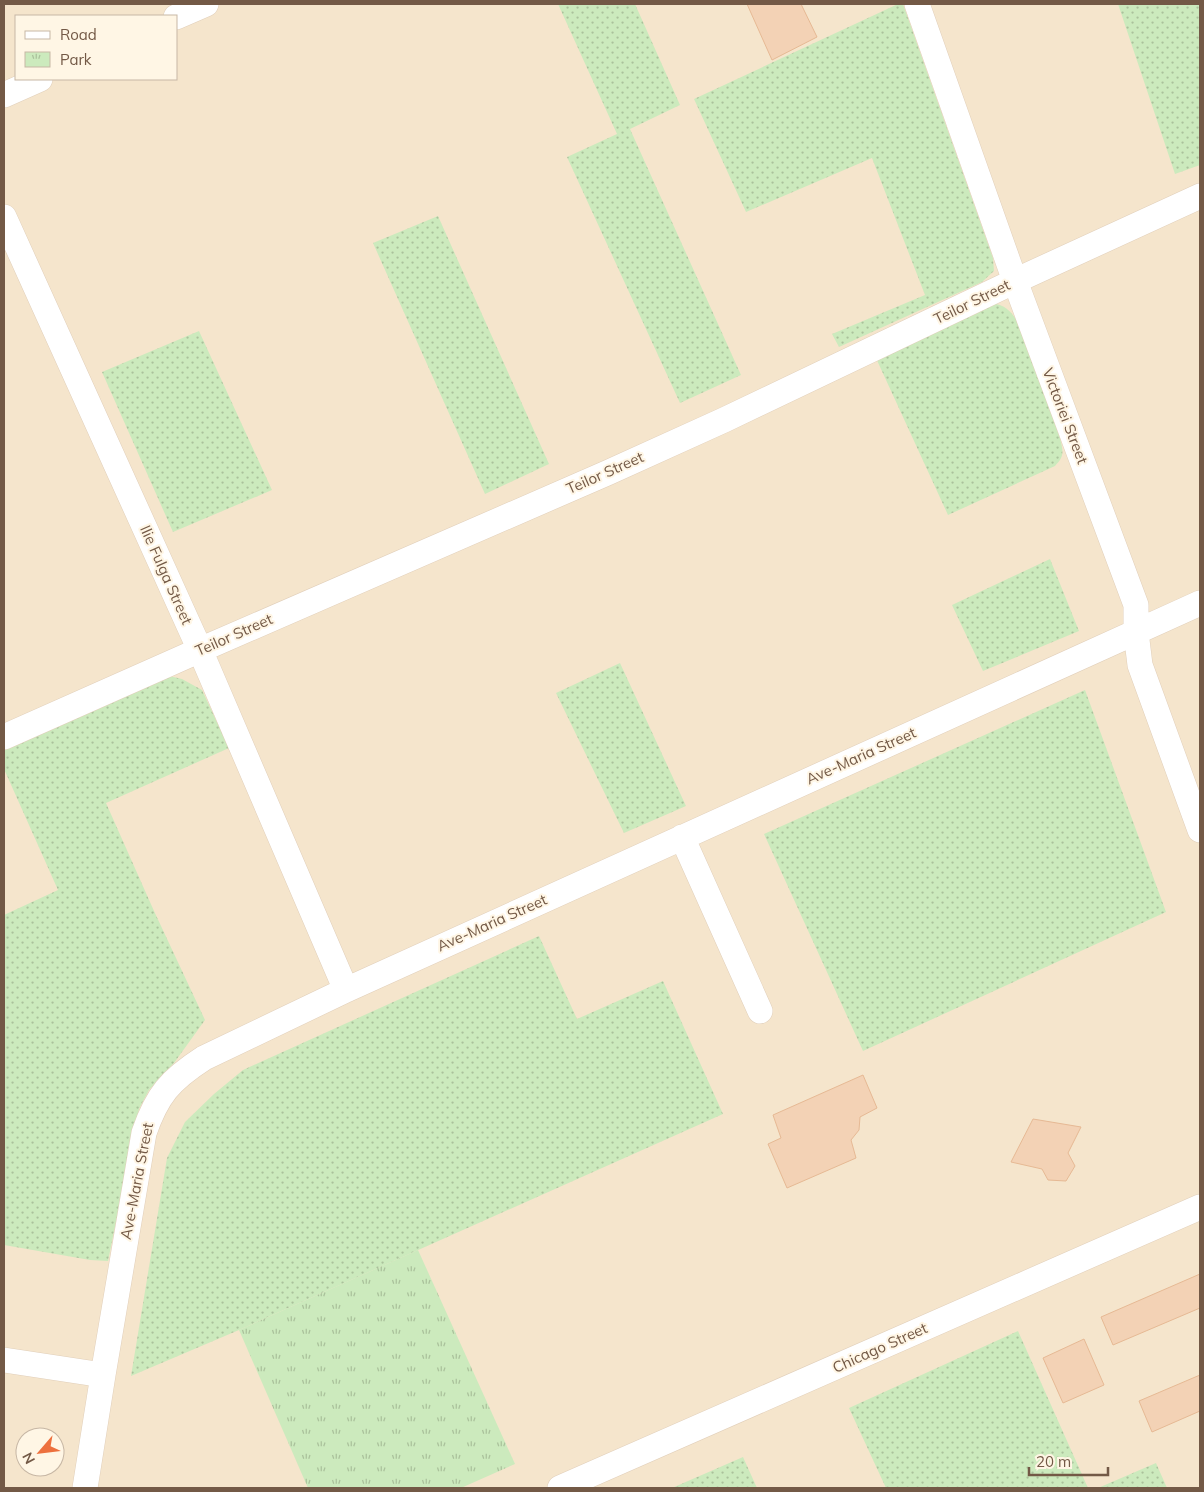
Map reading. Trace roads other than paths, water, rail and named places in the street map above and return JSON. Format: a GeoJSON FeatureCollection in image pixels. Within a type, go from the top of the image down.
{"type":"FeatureCollection","features":[{"type":"Feature","properties":{"kind":"street"},"geometry":{"type":"LineString","coordinates":[[178,16],[206,4]]}},
{"type":"Feature","properties":{"kind":"street","name":"Victoriei Street"},"geometry":{"type":"LineString","coordinates":[[917,4],[1015,281],[1136,605],[1136,632],[1140,665],[1200,830]]}},
{"type":"Feature","properties":{"kind":"street"},"geometry":{"type":"LineString","coordinates":[[4,95],[38,80]]}},
{"type":"Feature","properties":{"kind":"street","name":"Teilor Street"},"geometry":{"type":"LineString","coordinates":[[4,737],[607,473],[1200,196]]}},
{"type":"Feature","properties":{"kind":"street","name":"Ilie Fulga Street"},"geometry":{"type":"LineString","coordinates":[[4,218],[200,650],[346,990]]}},
{"type":"Feature","properties":{"kind":"street","name":"Ave-Maria Street"},"geometry":{"type":"LineString","coordinates":[[86,1488],[144,1134],[151,1112],[166,1088],[184,1070],[204,1058],[346,990],[1200,603]]}},
{"type":"Feature","properties":{"kind":"street"},"geometry":{"type":"LineString","coordinates":[[682,837],[760,1011]]}},
{"type":"Feature","properties":{"kind":"street","name":"Chicago Street"},"geometry":{"type":"LineString","coordinates":[[560,1488],[1200,1207]]}},
{"type":"Feature","properties":{"kind":"street"},"geometry":{"type":"LineString","coordinates":[[4,1360],[103,1375]]}}]}
